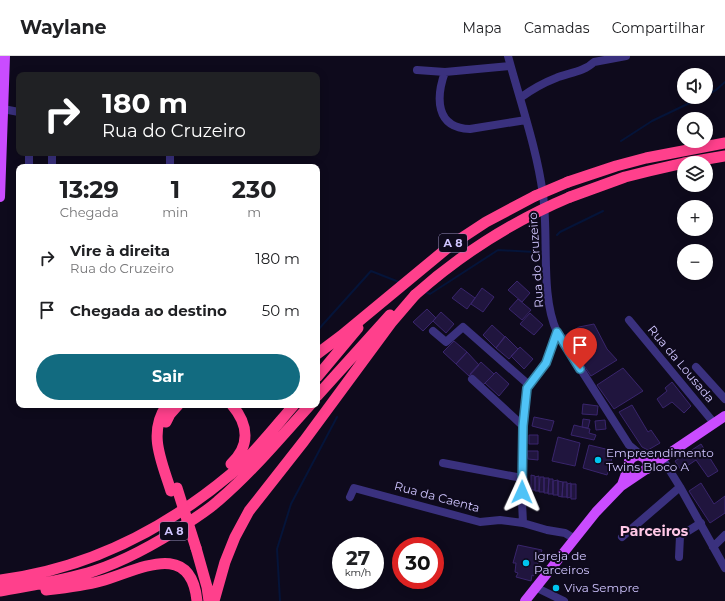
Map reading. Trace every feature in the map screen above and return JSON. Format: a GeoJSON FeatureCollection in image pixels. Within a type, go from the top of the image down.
{"type":"FeatureCollection","features":[{"type":"Feature","properties":{"kind":"highway","name":"A 8"},"geometry":{"type":"LineString","coordinates":[[320,374],[380,304],[433,258],[470,232],[516,205],[568,182],[616,166],[646,158],[725,143]]}},
{"type":"Feature","properties":{"kind":"highway","name":"A 8"},"geometry":{"type":"LineString","coordinates":[[713,158],[725,156]]}},
{"type":"Feature","properties":{"kind":"highway","name":"A 8"},"geometry":{"type":"LineString","coordinates":[[320,393],[415,295],[453,263],[496,235],[532,215],[570,197],[649,170],[677,164]]}},
{"type":"Feature","properties":{"kind":"highway"},"geometry":{"type":"LineString","coordinates":[[320,352],[380,304]]}},
{"type":"Feature","properties":{"kind":"highway"},"geometry":{"type":"LineString","coordinates":[[214,601],[225,562],[235,537],[249,511],[304,441],[392,317]]}},
{"type":"Feature","properties":{"kind":"highway"},"geometry":{"type":"LineString","coordinates":[[165,408],[158,425],[158,449],[174,490],[193,549],[206,583],[209,601]]}},
{"type":"Feature","properties":{"kind":"highway"},"geometry":{"type":"LineString","coordinates":[[174,490],[164,437],[167,419],[176,408]]}},
{"type":"Feature","properties":{"kind":"highway"},"geometry":{"type":"LineString","coordinates":[[216,485],[218,478],[234,462],[244,447],[244,424],[234,408]]}},
{"type":"Feature","properties":{"kind":"highway","name":"A 8"},"geometry":{"type":"LineString","coordinates":[[0,580],[56,570],[108,551],[149,532],[189,506],[231,474],[291,408]]}},
{"type":"Feature","properties":{"kind":"highway","name":"A 8"},"geometry":{"type":"LineString","coordinates":[[0,592],[54,582],[94,571],[133,554],[162,539],[210,508],[229,492],[307,408]]}},
{"type":"Feature","properties":{"kind":"highway"},"geometry":{"type":"LineString","coordinates":[[193,549],[200,588],[200,601]]}},
{"type":"Feature","properties":{"kind":"highway"},"geometry":{"type":"LineString","coordinates":[[0,592],[31,592],[84,584],[99,581],[150,564],[164,563],[174,564],[187,574],[195,588],[197,601]]}},
{"type":"Feature","properties":{"kind":"main road"},"geometry":{"type":"LineString","coordinates":[[0,197],[5,56]]}},
{"type":"Feature","properties":{"kind":"main road"},"geometry":{"type":"LineString","coordinates":[[525,601],[596,512],[621,486],[725,416]]}},
{"type":"Feature","properties":{"kind":"main road"},"geometry":{"type":"LineString","coordinates":[[621,486],[629,464],[635,456],[662,458]]}},
{"type":"Feature","properties":{"kind":"main road"},"geometry":{"type":"LineString","coordinates":[[643,456],[647,461],[647,469]]}},
{"type":"Feature","properties":{"kind":"main road"},"geometry":{"type":"LineString","coordinates":[[629,464],[632,472],[637,474]]}},
{"type":"Feature","properties":{"kind":"street","name":"Rua do Cruzeiro"},"geometry":{"type":"LineString","coordinates":[[508,56],[526,120],[542,190],[545,216],[547,285],[553,322],[557,332],[629,445],[643,456]]}},
{"type":"Feature","properties":{"kind":"street"},"geometry":{"type":"LineString","coordinates":[[520,98],[544,83],[567,73],[581,70],[590,65],[594,59],[626,56]]}},
{"type":"Feature","properties":{"kind":"street"},"geometry":{"type":"LineString","coordinates":[[417,70],[445,72],[510,66]]}},
{"type":"Feature","properties":{"kind":"street"},"geometry":{"type":"LineString","coordinates":[[445,72],[441,84],[441,112],[450,124],[456,127],[470,129],[526,120]]}},
{"type":"Feature","properties":{"kind":"street"},"geometry":{"type":"LineString","coordinates":[[3,109],[16,111]]}},
{"type":"Feature","properties":{"kind":"street","name":"Rua da Lousada"},"geometry":{"type":"LineString","coordinates":[[629,320],[714,424]]}},
{"type":"Feature","properties":{"kind":"street"},"geometry":{"type":"LineString","coordinates":[[433,330],[446,342],[463,328],[529,385]]}},
{"type":"Feature","properties":{"kind":"street"},"geometry":{"type":"LineString","coordinates":[[557,332],[546,363],[527,388],[523,426],[523,523],[547,530],[565,533],[574,539]]}},
{"type":"Feature","properties":{"kind":"street"},"geometry":{"type":"LineString","coordinates":[[696,367],[725,399]]}},
{"type":"Feature","properties":{"kind":"street"},"geometry":{"type":"LineString","coordinates":[[472,379],[523,426]]}},
{"type":"Feature","properties":{"kind":"street","name":"Rua do Cruzeiro"},"geometry":{"type":"LineString","coordinates":[[629,445],[629,464]]}},
{"type":"Feature","properties":{"kind":"street"},"geometry":{"type":"LineString","coordinates":[[662,458],[701,523],[725,568]]}},
{"type":"Feature","properties":{"kind":"street"},"geometry":{"type":"LineString","coordinates":[[443,462],[522,478]]}},
{"type":"Feature","properties":{"kind":"street"},"geometry":{"type":"LineString","coordinates":[[622,538],[680,487]]}},
{"type":"Feature","properties":{"kind":"street","name":"Rua da Caenta"},"geometry":{"type":"LineString","coordinates":[[350,497],[354,488],[480,522],[500,520],[523,523]]}},
{"type":"Feature","properties":{"kind":"street"},"geometry":{"type":"LineString","coordinates":[[679,557],[680,536],[701,523]]}},
{"type":"Feature","properties":{"kind":"street"},"geometry":{"type":"LineString","coordinates":[[713,547],[725,534]]}},
{"type":"Feature","properties":{"kind":"street"},"geometry":{"type":"LineString","coordinates":[[535,587],[564,601]]}},
{"type":"Feature","properties":{"kind":"building"},"geometry":{"type":"Polygon","coordinates":[[[517,281],[530,293],[522,302],[508,290],[517,281]]]}},
{"type":"Feature","properties":{"kind":"building"},"geometry":{"type":"Polygon","coordinates":[[[461,288],[475,298],[467,309],[452,298],[461,288]]]}},
{"type":"Feature","properties":{"kind":"building"},"geometry":{"type":"Polygon","coordinates":[[[482,288],[494,297],[483,312],[471,304],[482,288]]]}},
{"type":"Feature","properties":{"kind":"building"},"geometry":{"type":"Polygon","coordinates":[[[518,299],[531,310],[522,320],[509,309],[518,299]]]}},
{"type":"Feature","properties":{"kind":"building"},"geometry":{"type":"Polygon","coordinates":[[[427,309],[436,318],[423,331],[413,322],[427,309]]]}},
{"type":"Feature","properties":{"kind":"building"},"geometry":{"type":"Polygon","coordinates":[[[441,312],[454,324],[446,333],[433,321],[441,312]]]}},
{"type":"Feature","properties":{"kind":"building"},"geometry":{"type":"Polygon","coordinates":[[[530,313],[543,325],[534,335],[520,324],[530,313]]]}},
{"type":"Feature","properties":{"kind":"building"},"geometry":{"type":"Polygon","coordinates":[[[594,324],[607,349],[617,360],[591,376],[564,336],[579,327],[594,324]]]}},
{"type":"Feature","properties":{"kind":"building"},"geometry":{"type":"Polygon","coordinates":[[[492,325],[505,337],[496,348],[483,335],[492,325]]]}},
{"type":"Feature","properties":{"kind":"building"},"geometry":{"type":"Polygon","coordinates":[[[505,336],[518,349],[509,359],[496,348],[505,336]]]}},
{"type":"Feature","properties":{"kind":"building"},"geometry":{"type":"Polygon","coordinates":[[[454,341],[467,352],[456,364],[443,352],[454,341]]]}},
{"type":"Feature","properties":{"kind":"building"},"geometry":{"type":"Polygon","coordinates":[[[520,347],[533,359],[524,369],[511,356],[520,347]]]}},
{"type":"Feature","properties":{"kind":"building"},"geometry":{"type":"Polygon","coordinates":[[[467,352],[479,365],[469,376],[456,364],[467,352]]]}},
{"type":"Feature","properties":{"kind":"building"},"geometry":{"type":"Polygon","coordinates":[[[481,362],[494,374],[483,385],[470,374],[481,362]]]}},
{"type":"Feature","properties":{"kind":"building"},"geometry":{"type":"Polygon","coordinates":[[[623,368],[643,391],[614,409],[597,385],[623,368]]]}},
{"type":"Feature","properties":{"kind":"building"},"geometry":{"type":"Polygon","coordinates":[[[496,372],[509,384],[499,396],[485,383],[496,372]]]}},
{"type":"Feature","properties":{"kind":"building"},"geometry":{"type":"Polygon","coordinates":[[[672,382],[691,406],[684,413],[672,402],[663,408],[657,399],[667,391],[665,388],[672,382]]]}},
{"type":"Feature","properties":{"kind":"building"},"geometry":{"type":"Polygon","coordinates":[[[583,404],[598,406],[597,415],[582,414],[583,404]]]}},
{"type":"Feature","properties":{"kind":"building"},"geometry":{"type":"Polygon","coordinates":[[[632,405],[648,432],[651,430],[660,443],[648,450],[642,447],[619,412],[632,405]]]}},
{"type":"Feature","properties":{"kind":"building"},"geometry":{"type":"Polygon","coordinates":[[[534,417],[554,421],[551,431],[532,426],[534,417]]]}},
{"type":"Feature","properties":{"kind":"building"},"geometry":{"type":"Polygon","coordinates":[[[583,419],[590,420],[588,428],[582,427],[583,419]]]}},
{"type":"Feature","properties":{"kind":"building"},"geometry":{"type":"Polygon","coordinates":[[[605,420],[606,429],[596,430],[595,421],[605,420]]]}},
{"type":"Feature","properties":{"kind":"building"},"geometry":{"type":"Polygon","coordinates":[[[574,425],[590,429],[589,433],[596,435],[594,440],[571,435],[574,425]]]}},
{"type":"Feature","properties":{"kind":"building"},"geometry":{"type":"Polygon","coordinates":[[[529,435],[538,435],[538,444],[529,444],[529,435]]]}},
{"type":"Feature","properties":{"kind":"building"},"geometry":{"type":"Polygon","coordinates":[[[558,437],[580,443],[575,466],[552,461],[558,437]]]}},
{"type":"Feature","properties":{"kind":"building"},"geometry":{"type":"Polygon","coordinates":[[[701,444],[718,471],[708,477],[696,460],[681,470],[675,461],[701,444]]]}},
{"type":"Feature","properties":{"kind":"building","name":"Empreendimento Twins Bloco A"},"geometry":{"type":"Polygon","coordinates":[[[589,445],[614,451],[607,475],[583,468],[589,445]]]}},
{"type":"Feature","properties":{"kind":"building"},"geometry":{"type":"Polygon","coordinates":[[[527,451],[538,451],[538,460],[528,459],[527,451]]]}},
{"type":"Feature","properties":{"kind":"building"},"geometry":{"type":"Polygon","coordinates":[[[531,475],[535,476],[535,490],[531,490],[531,475]]]}},
{"type":"Feature","properties":{"kind":"building"},"geometry":{"type":"Polygon","coordinates":[[[539,476],[539,491],[535,491],[535,477],[539,476]]]}},
{"type":"Feature","properties":{"kind":"building"},"geometry":{"type":"Polygon","coordinates":[[[540,477],[544,477],[544,492],[539,492],[540,477]]]}},
{"type":"Feature","properties":{"kind":"building"},"geometry":{"type":"Polygon","coordinates":[[[544,478],[549,478],[548,493],[544,493],[544,478]]]}},
{"type":"Feature","properties":{"kind":"building"},"geometry":{"type":"Polygon","coordinates":[[[549,479],[553,479],[553,494],[548,494],[549,479]]]}},
{"type":"Feature","properties":{"kind":"building"},"geometry":{"type":"Polygon","coordinates":[[[558,480],[558,495],[553,495],[553,481],[558,480]]]}},
{"type":"Feature","properties":{"kind":"building"},"geometry":{"type":"Polygon","coordinates":[[[558,481],[563,482],[562,497],[558,496],[558,481]]]}},
{"type":"Feature","properties":{"kind":"building"},"geometry":{"type":"Polygon","coordinates":[[[563,482],[567,482],[567,497],[562,497],[563,482]]]}},
{"type":"Feature","properties":{"kind":"building"},"geometry":{"type":"Polygon","coordinates":[[[571,483],[571,497],[567,498],[567,484],[571,483]]]}},
{"type":"Feature","properties":{"kind":"building"},"geometry":{"type":"Polygon","coordinates":[[[701,483],[714,504],[725,496],[725,513],[710,523],[689,491],[701,483]]]}},
{"type":"Feature","properties":{"kind":"building"},"geometry":{"type":"Polygon","coordinates":[[[571,484],[576,484],[576,499],[571,499],[571,484]]]}},
{"type":"Feature","properties":{"kind":"building","name":"Igreja de Parceiros"},"geometry":{"type":"Polygon","coordinates":[[[518,545],[542,550],[531,581],[516,577],[518,573],[515,572],[516,563],[513,563],[518,545]]]}},
{"type":"Feature","properties":{"kind":"waterway"},"geometry":{"type":"LineString","coordinates":[[713,92],[725,82]]}},
{"type":"Feature","properties":{"kind":"waterway"},"geometry":{"type":"LineString","coordinates":[[621,141],[652,121],[687,104]]}},
{"type":"Feature","properties":{"kind":"waterway"},"geometry":{"type":"LineString","coordinates":[[557,235],[560,232],[603,211]]}},
{"type":"Feature","properties":{"kind":"waterway"},"geometry":{"type":"LineString","coordinates":[[425,292],[430,294],[498,250],[540,251]]}},
{"type":"Feature","properties":{"kind":"waterway"},"geometry":{"type":"LineString","coordinates":[[320,328],[371,271],[399,282]]}},
{"type":"Feature","properties":{"kind":"waterway"},"geometry":{"type":"LineString","coordinates":[[280,601],[277,549],[291,504],[337,417]]}},
{"type":"Feature","properties":{"kind":"place","name":"Empreendimento Twins Bloco A"},"geometry":{"type":"Point","coordinates":[598,460]}},
{"type":"Feature","properties":{"kind":"place","name":"Igreja de Parceiros"},"geometry":{"type":"Point","coordinates":[526,563]}},
{"type":"Feature","properties":{"kind":"place","name":"Viva Sempre"},"geometry":{"type":"Point","coordinates":[556,588]}},
{"type":"Feature","properties":{"kind":"district","name":"Parceiros"},"geometry":{"type":"Point","coordinates":[654,531]}},
{"type":"Feature","properties":{"kind":"route"},"geometry":{"type":"LineString","coordinates":[[522,492],[523,426],[527,388],[546,363],[557,332],[580,369]]}}]}
